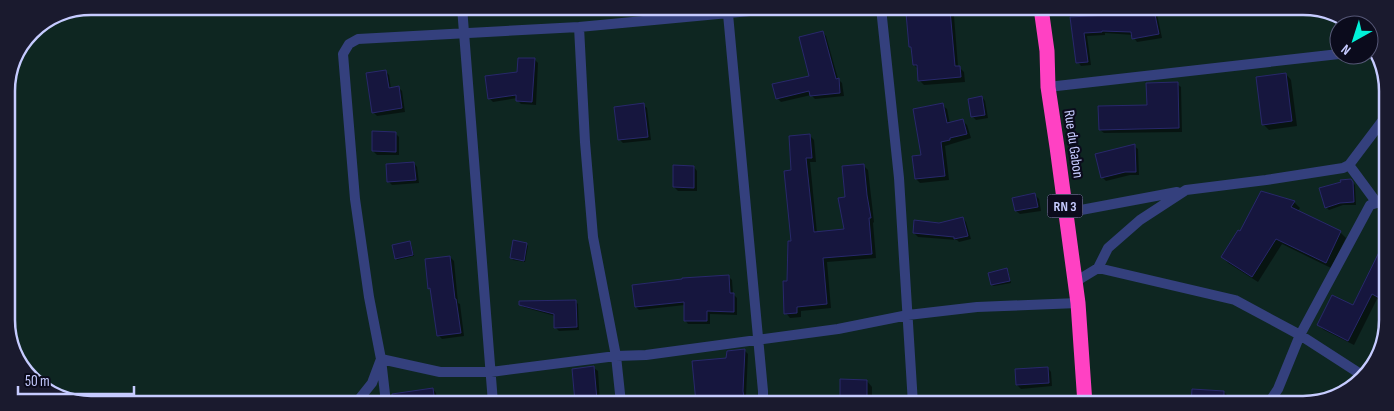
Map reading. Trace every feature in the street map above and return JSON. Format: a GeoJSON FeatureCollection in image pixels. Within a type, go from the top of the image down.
{"type":"FeatureCollection","features":[{"type":"Feature","properties":{"kind":"highway","name":"Rue du Gabon"},"geometry":{"type":"LineString","coordinates":[[1042,15],[1047,51],[1048,87],[1078,302],[1084,396]]}},
{"type":"Feature","properties":{"kind":"street"},"geometry":{"type":"LineString","coordinates":[[463,15],[493,396]]}},
{"type":"Feature","properties":{"kind":"street"},"geometry":{"type":"LineString","coordinates":[[385,396],[355,199],[343,54],[349,44],[358,39],[579,27],[717,15]]}},
{"type":"Feature","properties":{"kind":"street"},"geometry":{"type":"LineString","coordinates":[[728,15],[763,396]]}},
{"type":"Feature","properties":{"kind":"street"},"geometry":{"type":"LineString","coordinates":[[882,15],[899,178],[913,396]]}},
{"type":"Feature","properties":{"kind":"street"},"geometry":{"type":"LineString","coordinates":[[579,27],[585,142],[593,237],[616,356],[620,396]]}},
{"type":"Feature","properties":{"kind":"street"},"geometry":{"type":"LineString","coordinates":[[1048,87],[1329,55]]}},
{"type":"Feature","properties":{"kind":"street"},"geometry":{"type":"LineString","coordinates":[[1065,212],[1186,190],[1337,170],[1349,165],[1379,125]]}},
{"type":"Feature","properties":{"kind":"street"},"geometry":{"type":"LineString","coordinates":[[1273,396],[1300,335],[1370,205],[1377,203],[1349,165]]}},
{"type":"Feature","properties":{"kind":"street"},"geometry":{"type":"LineString","coordinates":[[1075,282],[1098,268],[1108,248],[1140,220],[1160,205],[1186,190]]}},
{"type":"Feature","properties":{"kind":"street"},"geometry":{"type":"LineString","coordinates":[[1098,268],[1235,300],[1300,335],[1358,372]]}},
{"type":"Feature","properties":{"kind":"street"},"geometry":{"type":"LineString","coordinates":[[381,359],[440,372],[491,372],[616,356],[646,355],[838,329],[908,315],[977,307],[1078,302]]}},
{"type":"Feature","properties":{"kind":"street"},"geometry":{"type":"LineString","coordinates":[[361,396],[372,383],[381,359]]}},
{"type":"Feature","properties":{"kind":"green space"},"geometry":{"type":"Polygon","coordinates":[[[1303,15],[1329,20],[1329,65],[1374,65],[1378,76],[1379,320],[1373,349],[1360,370],[1341,386],[1318,395],[91,396],[62,390],[37,374],[25,358],[16,335],[15,86],[23,57],[31,45],[49,28],[76,16],[1303,15]]]}},
{"type":"Feature","properties":{"kind":"building"},"geometry":{"type":"Polygon","coordinates":[[[906,15],[950,15],[955,66],[960,66],[961,77],[918,81],[917,65],[913,65],[911,47],[909,47],[906,15]]]}},
{"type":"Feature","properties":{"kind":"building"},"geometry":{"type":"Polygon","coordinates":[[[1155,15],[1159,34],[1132,39],[1131,32],[1102,31],[1084,33],[1088,62],[1076,63],[1070,17],[1155,15]]]}},
{"type":"Feature","properties":{"kind":"building"},"geometry":{"type":"Polygon","coordinates":[[[823,31],[836,79],[839,78],[840,93],[810,96],[809,91],[776,99],[772,84],[809,76],[799,37],[823,31]]]}},
{"type":"Feature","properties":{"kind":"building"},"geometry":{"type":"Polygon","coordinates":[[[518,58],[535,58],[532,102],[516,101],[516,95],[488,99],[485,76],[517,72],[518,58]]]}},
{"type":"Feature","properties":{"kind":"building"},"geometry":{"type":"Polygon","coordinates":[[[386,70],[389,88],[399,86],[402,108],[372,113],[366,73],[386,70]]]}},
{"type":"Feature","properties":{"kind":"building"},"geometry":{"type":"Polygon","coordinates":[[[1286,73],[1292,121],[1262,125],[1256,77],[1286,73]]]}},
{"type":"Feature","properties":{"kind":"building"},"geometry":{"type":"Polygon","coordinates":[[[1178,82],[1179,128],[1099,130],[1098,106],[1147,105],[1146,83],[1178,82]]]}},
{"type":"Feature","properties":{"kind":"building"},"geometry":{"type":"Polygon","coordinates":[[[982,96],[985,115],[971,117],[968,99],[982,96]]]}},
{"type":"Feature","properties":{"kind":"building"},"geometry":{"type":"Polygon","coordinates":[[[644,103],[648,137],[618,140],[614,107],[644,103]]]}},
{"type":"Feature","properties":{"kind":"building"},"geometry":{"type":"Polygon","coordinates":[[[943,103],[947,123],[963,119],[967,134],[941,142],[945,176],[915,179],[912,156],[921,155],[913,109],[943,103]]]}},
{"type":"Feature","properties":{"kind":"building"},"geometry":{"type":"Polygon","coordinates":[[[372,131],[396,132],[396,152],[372,151],[372,131]]]}},
{"type":"Feature","properties":{"kind":"building"},"geometry":{"type":"Polygon","coordinates":[[[810,134],[812,158],[806,158],[814,232],[844,229],[838,198],[845,197],[842,166],[864,164],[871,218],[869,218],[872,254],[823,258],[827,304],[797,307],[797,313],[784,314],[783,281],[787,281],[788,241],[791,241],[784,171],[791,170],[789,136],[810,134]]]}},
{"type":"Feature","properties":{"kind":"building"},"geometry":{"type":"Polygon","coordinates":[[[1135,144],[1136,172],[1125,172],[1101,178],[1095,154],[1135,144]]]}},
{"type":"Feature","properties":{"kind":"building"},"geometry":{"type":"Polygon","coordinates":[[[414,162],[416,180],[387,182],[386,164],[414,162]]]}},
{"type":"Feature","properties":{"kind":"building"},"geometry":{"type":"Polygon","coordinates":[[[673,165],[694,166],[694,188],[673,187],[673,165]]]}},
{"type":"Feature","properties":{"kind":"building"},"geometry":{"type":"Polygon","coordinates":[[[1351,179],[1353,182],[1354,202],[1340,203],[1325,208],[1319,188],[1341,182],[1340,180],[1351,179]]]}},
{"type":"Feature","properties":{"kind":"building"},"geometry":{"type":"Polygon","coordinates":[[[1261,191],[1295,201],[1291,207],[1341,231],[1326,263],[1276,239],[1252,277],[1221,257],[1238,230],[1240,231],[1261,191]]]}},
{"type":"Feature","properties":{"kind":"building"},"geometry":{"type":"Polygon","coordinates":[[[1035,193],[1038,207],[1015,211],[1012,198],[1035,193]]]}},
{"type":"Feature","properties":{"kind":"building"},"geometry":{"type":"Polygon","coordinates":[[[963,217],[968,236],[954,239],[954,237],[913,233],[914,220],[939,223],[963,217]]]}},
{"type":"Feature","properties":{"kind":"building"},"geometry":{"type":"Polygon","coordinates":[[[513,240],[527,243],[524,261],[510,258],[513,240]]]}},
{"type":"Feature","properties":{"kind":"building"},"geometry":{"type":"Polygon","coordinates":[[[410,241],[413,255],[395,259],[392,245],[410,241]]]}},
{"type":"Feature","properties":{"kind":"building"},"geometry":{"type":"Polygon","coordinates":[[[1379,252],[1379,298],[1372,294],[1348,341],[1317,325],[1332,295],[1353,305],[1379,252]]]}},
{"type":"Feature","properties":{"kind":"building"},"geometry":{"type":"Polygon","coordinates":[[[450,256],[461,333],[437,336],[430,288],[428,289],[425,259],[450,256]]]}},
{"type":"Feature","properties":{"kind":"building"},"geometry":{"type":"Polygon","coordinates":[[[1007,268],[1010,281],[991,285],[988,273],[1007,268]]]}},
{"type":"Feature","properties":{"kind":"building"},"geometry":{"type":"Polygon","coordinates":[[[729,275],[730,293],[734,293],[734,312],[707,311],[707,321],[684,321],[684,302],[635,307],[632,285],[682,278],[729,275]]]}},
{"type":"Feature","properties":{"kind":"building"},"geometry":{"type":"Polygon","coordinates":[[[576,300],[577,327],[554,328],[554,314],[519,305],[519,301],[576,300]]]}},
{"type":"Feature","properties":{"kind":"building"},"geometry":{"type":"Polygon","coordinates":[[[745,349],[744,396],[695,396],[692,361],[726,358],[727,351],[745,349]]]}},
{"type":"Feature","properties":{"kind":"building"},"geometry":{"type":"Polygon","coordinates":[[[594,366],[597,396],[574,396],[572,369],[594,366]]]}},
{"type":"Feature","properties":{"kind":"building"},"geometry":{"type":"Polygon","coordinates":[[[1048,367],[1049,383],[1016,385],[1015,369],[1048,367]]]}},
{"type":"Feature","properties":{"kind":"building"},"geometry":{"type":"Polygon","coordinates":[[[840,379],[867,380],[867,396],[840,396],[840,379]]]}},
{"type":"Feature","properties":{"kind":"building"},"geometry":{"type":"Polygon","coordinates":[[[433,388],[434,396],[392,396],[392,394],[433,388]]]}},
{"type":"Feature","properties":{"kind":"building"},"geometry":{"type":"Polygon","coordinates":[[[1192,389],[1224,391],[1224,396],[1192,396],[1192,389]]]}}]}
